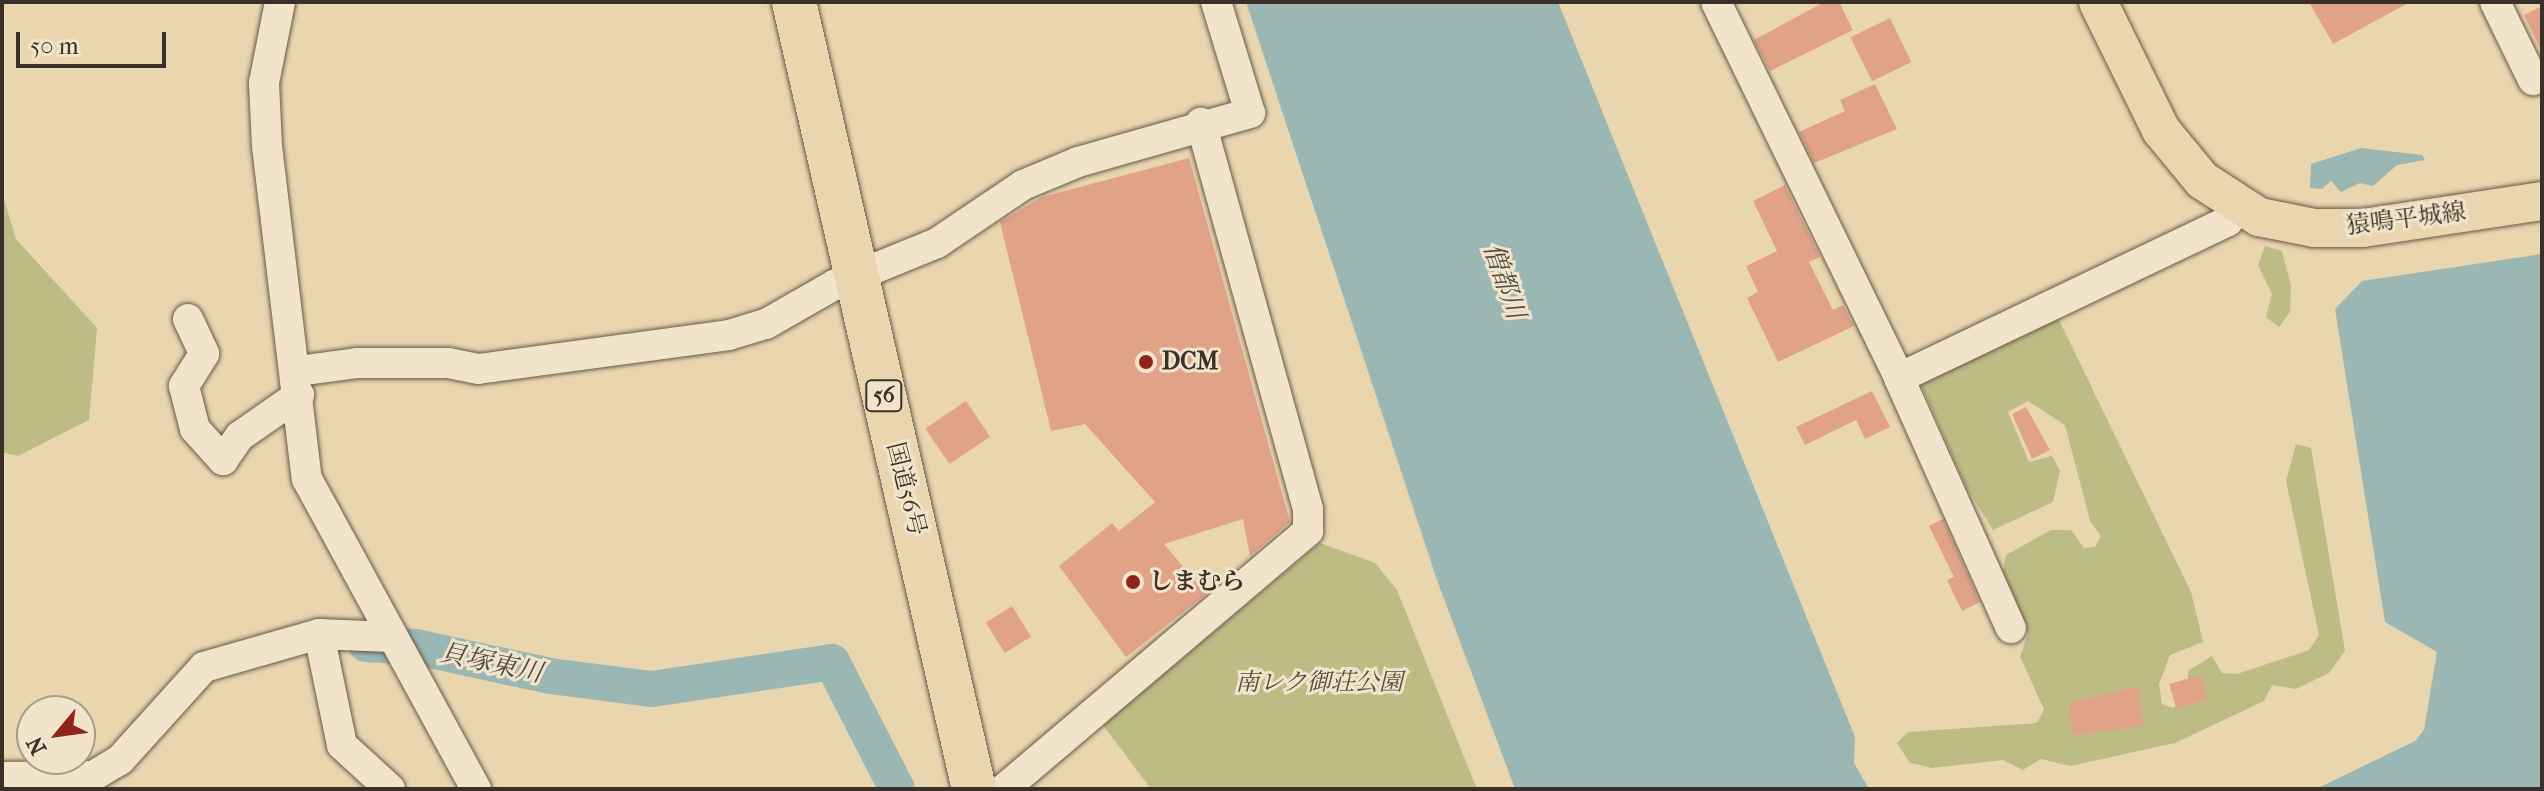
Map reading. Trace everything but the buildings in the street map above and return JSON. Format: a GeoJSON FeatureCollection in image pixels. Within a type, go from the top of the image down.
{"type":"FeatureCollection","features":[{"type":"Feature","properties":{"kind":"highway","name":"国道56号"},"geometry":{"type":"LineString","coordinates":[[794,2],[974,789]]}},
{"type":"Feature","properties":{"kind":"main road","name":"猿鳴平城線"},"geometry":{"type":"LineString","coordinates":[[2098,2],[2161,130],[2202,180],[2236,205],[2259,217],[2314,228],[2363,228],[2542,201]]}},
{"type":"Feature","properties":{"kind":"street"},"geometry":{"type":"LineString","coordinates":[[280,2],[264,83],[298,383],[315,502],[476,789]]}},
{"type":"Feature","properties":{"kind":"street"},"geometry":{"type":"LineString","coordinates":[[188,319],[204,354],[184,386],[195,429],[223,460],[240,436],[298,383],[358,363],[448,363],[478,369],[729,335],[766,324],[855,276],[937,243],[1023,185],[1201,123],[1250,113],[1216,2]]}},
{"type":"Feature","properties":{"kind":"street"},"geometry":{"type":"LineString","coordinates":[[1716,2],[1899,378],[2011,628]]}},
{"type":"Feature","properties":{"kind":"street"},"geometry":{"type":"LineString","coordinates":[[2495,2],[2533,80]]}},
{"type":"Feature","properties":{"kind":"street"},"geometry":{"type":"LineString","coordinates":[[1004,789],[1308,531],[1308,509],[1201,123]]}},
{"type":"Feature","properties":{"kind":"street"},"geometry":{"type":"LineString","coordinates":[[1899,378],[2228,221],[2236,205]]}},
{"type":"Feature","properties":{"kind":"street"},"geometry":{"type":"LineString","coordinates":[[2,777],[93,776],[120,760],[204,667],[319,634],[390,637]]}},
{"type":"Feature","properties":{"kind":"street"},"geometry":{"type":"LineString","coordinates":[[319,634],[342,745],[390,789]]}},
{"type":"Feature","properties":{"kind":"green space"},"geometry":{"type":"Polygon","coordinates":[[[2,193],[16,239],[97,328],[89,420],[18,456],[2,452],[2,193]]]}},
{"type":"Feature","properties":{"kind":"green space"},"geometry":{"type":"Polygon","coordinates":[[[2265,246],[2282,251],[2291,286],[2290,312],[2279,327],[2266,317],[2272,294],[2258,265],[2265,246]]]}},
{"type":"Feature","properties":{"kind":"green space"},"geometry":{"type":"Polygon","coordinates":[[[2048,315],[2059,320],[2191,592],[2203,642],[2170,655],[2159,684],[2162,704],[2173,708],[2188,698],[2188,671],[2212,656],[2222,673],[2237,674],[2309,650],[2319,635],[2286,481],[2296,444],[2311,448],[2345,651],[2329,673],[2296,689],[2272,685],[2264,701],[2175,743],[2070,766],[2041,759],[2023,770],[2003,760],[1932,768],[1910,763],[1897,743],[1908,732],[2037,723],[2044,709],[2020,657],[2028,633],[2003,571],[2006,555],[2051,530],[2071,530],[2084,548],[2095,547],[2101,536],[2090,521],[2065,425],[2028,401],[2008,412],[2029,462],[2052,456],[2060,471],[2053,502],[1993,530],[1966,487],[1920,382],[2048,315]]]}},
{"type":"Feature","properties":{"kind":"green space","name":"南レク御荘公園"},"geometry":{"type":"Polygon","coordinates":[[[1320,543],[1375,563],[1397,590],[1477,789],[1151,789],[1103,725],[1320,543]]]}},
{"type":"Feature","properties":{"kind":"water","name":"僧都川"},"geometry":{"type":"Polygon","coordinates":[[[1246,2],[1558,2],[1855,737],[1854,763],[1869,789],[1515,789],[1437,580],[1246,2]]]}},
{"type":"Feature","properties":{"kind":"water"},"geometry":{"type":"Polygon","coordinates":[[[2361,148],[2422,155],[2425,160],[2397,165],[2373,186],[2360,183],[2341,192],[2331,181],[2322,189],[2310,188],[2311,164],[2361,148]]]}},
{"type":"Feature","properties":{"kind":"water"},"geometry":{"type":"Polygon","coordinates":[[[2542,254],[2542,789],[2316,789],[2415,741],[2424,730],[2437,652],[2385,622],[2335,309],[2362,281],[2542,254]]]}},
{"type":"Feature","properties":{"kind":"waterway","name":"貝塚東川"},"geometry":{"type":"LineString","coordinates":[[366,644],[416,647],[550,676],[652,689],[832,662],[897,789]]}},
{"type":"Feature","properties":{"kind":"place","name":"DCM"},"geometry":{"type":"Point","coordinates":[1146,362]}},
{"type":"Feature","properties":{"kind":"place","name":"しまむら"},"geometry":{"type":"Point","coordinates":[1133,582]}}]}
